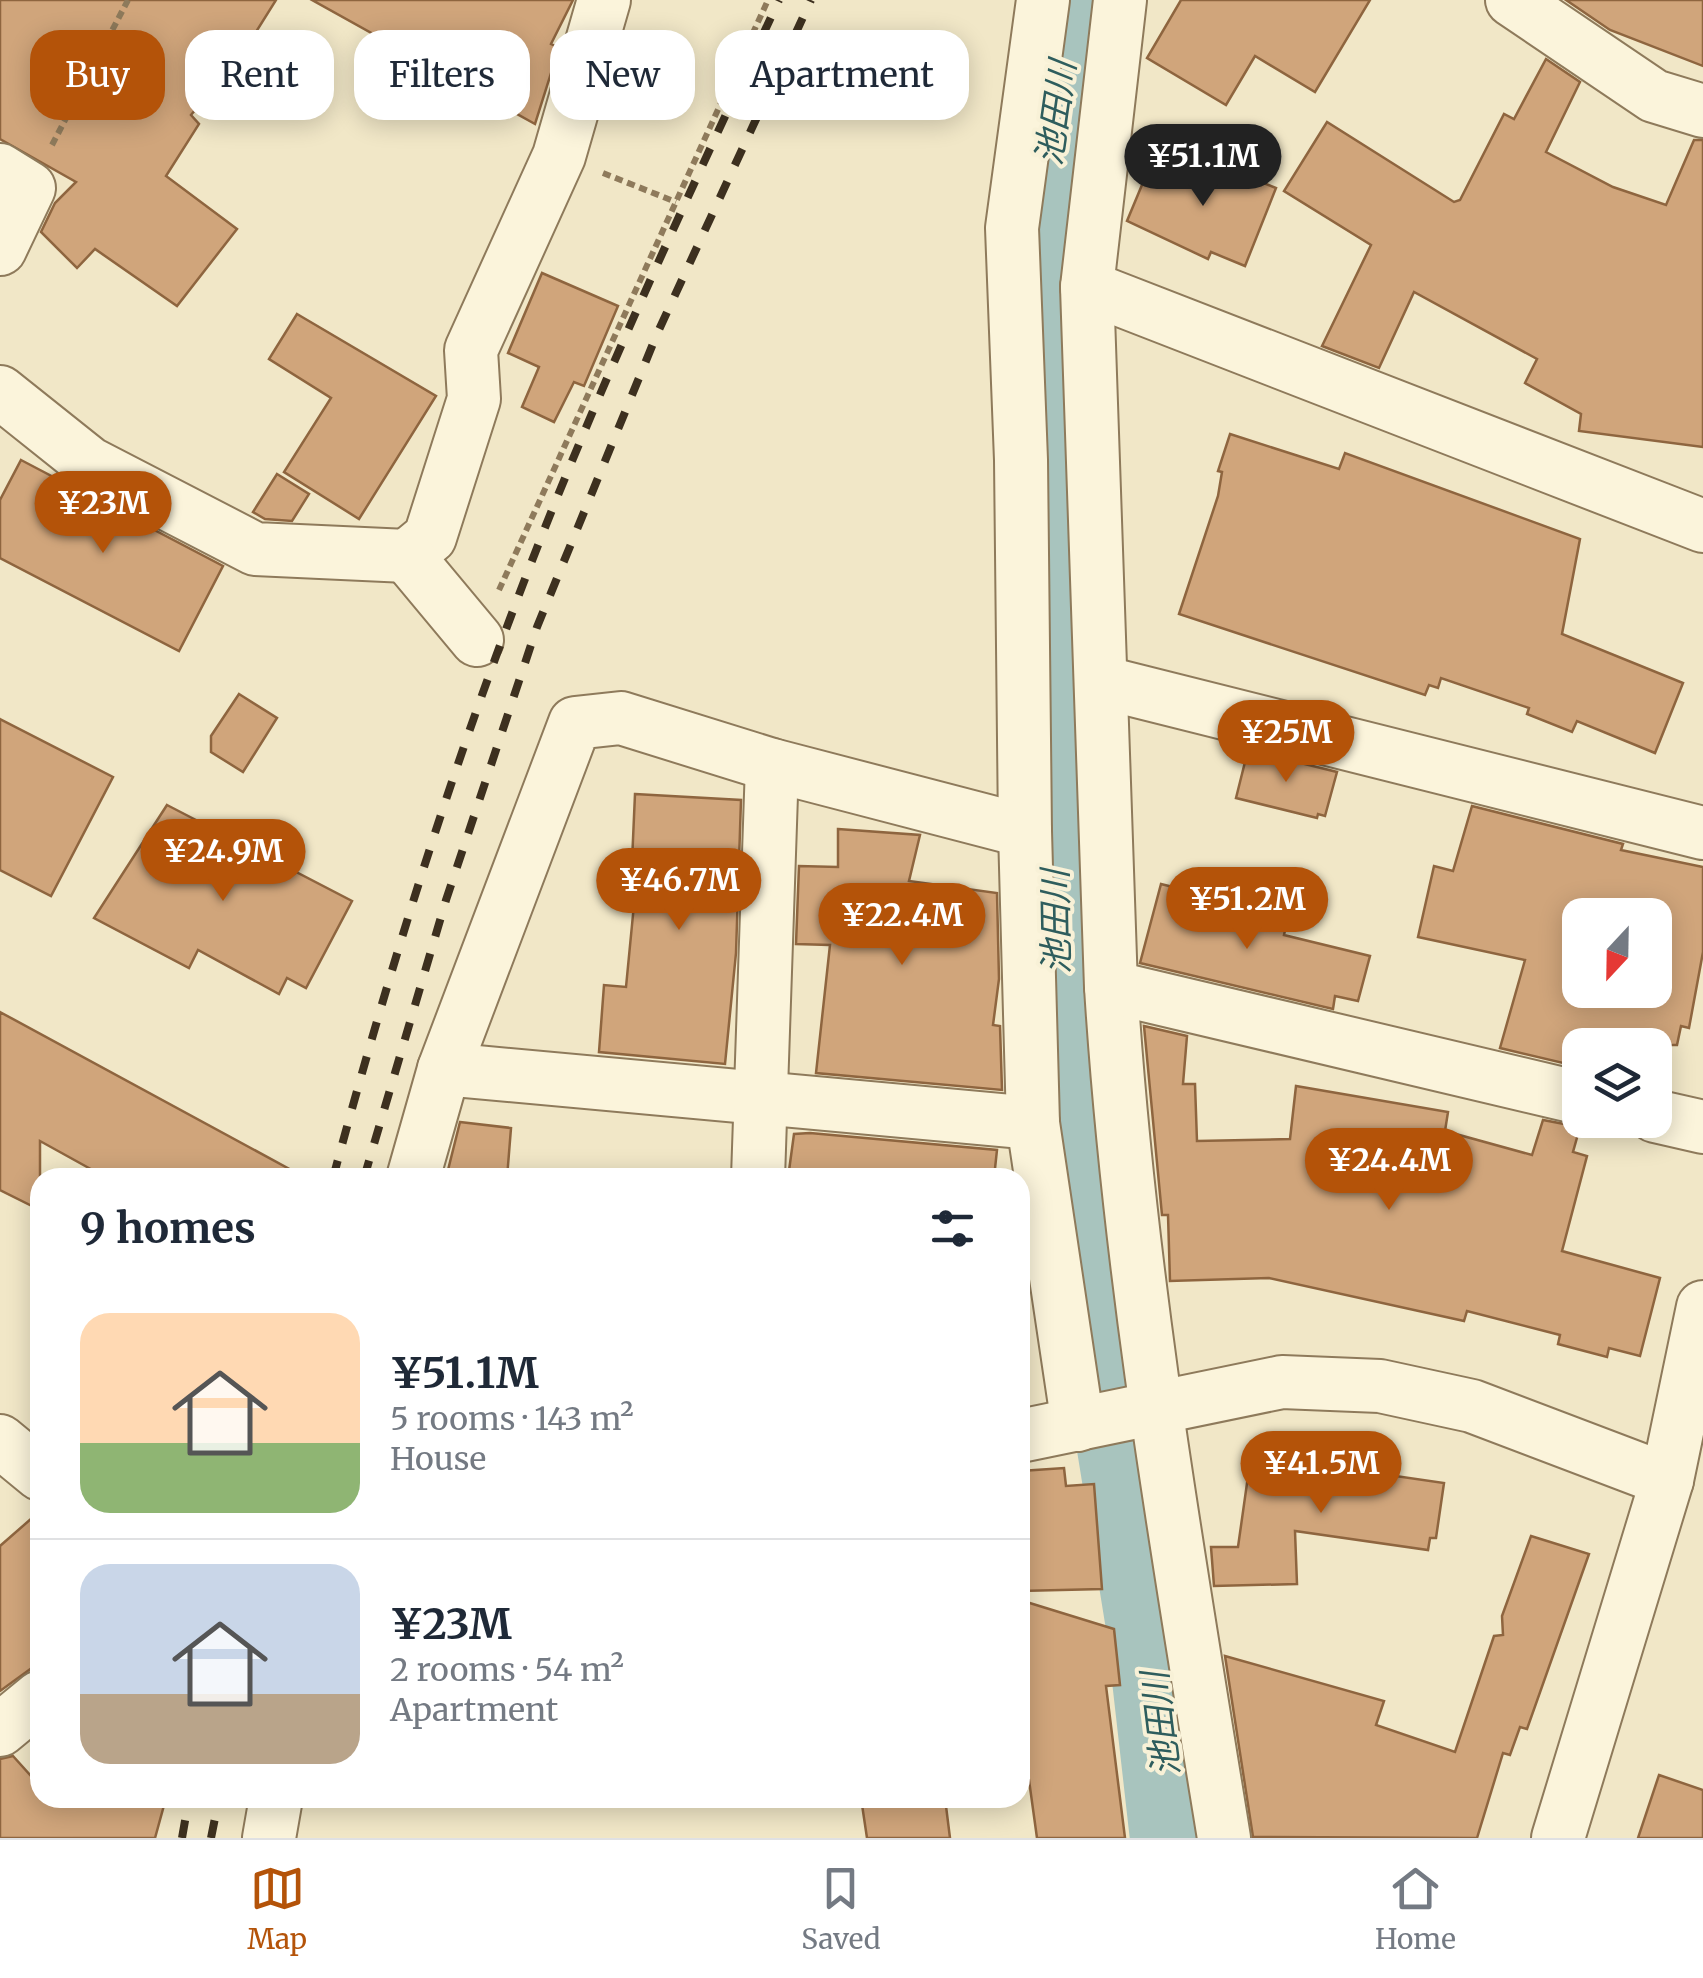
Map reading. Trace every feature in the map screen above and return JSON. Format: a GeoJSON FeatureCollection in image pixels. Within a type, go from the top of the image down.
{"type":"FeatureCollection","features":[{"type":"Feature","properties":{"kind":"street"},"geometry":{"type":"LineString","coordinates":[[0,392],[89,463],[255,550],[406,556],[430,537],[474,399],[470,350],[560,156],[604,0]]}},
{"type":"Feature","properties":{"kind":"street"},"geometry":{"type":"LineString","coordinates":[[1043,0],[1012,228],[1025,831],[1034,1123],[1080,1424]]}},
{"type":"Feature","properties":{"kind":"street"},"geometry":{"type":"LineString","coordinates":[[1120,0],[1087,287],[1111,986],[1119,1102],[1153,1411],[1224,1838]]}},
{"type":"Feature","properties":{"kind":"street"},"geometry":{"type":"LineString","coordinates":[[1512,0],[1654,96],[1703,111]]}},
{"type":"Feature","properties":{"kind":"street"},"geometry":{"type":"LineString","coordinates":[[0,249],[15,179]]}},
{"type":"Feature","properties":{"kind":"street"},"geometry":{"type":"LineString","coordinates":[[1087,287],[1703,526]]}},
{"type":"Feature","properties":{"kind":"street"},"geometry":{"type":"LineString","coordinates":[[406,556],[477,640]]}},
{"type":"Feature","properties":{"kind":"street"},"geometry":{"type":"LineString","coordinates":[[1101,682],[1703,833]]}},
{"type":"Feature","properties":{"kind":"street"},"geometry":{"type":"LineString","coordinates":[[416,1168],[444,1069],[575,723],[621,718],[772,765],[1025,831]]}},
{"type":"Feature","properties":{"kind":"street"},"geometry":{"type":"LineString","coordinates":[[758,1168],[772,765]]}},
{"type":"Feature","properties":{"kind":"street"},"geometry":{"type":"LineString","coordinates":[[1111,986],[1562,1094]]}},
{"type":"Feature","properties":{"kind":"street"},"geometry":{"type":"LineString","coordinates":[[444,1069],[1034,1123]]}},
{"type":"Feature","properties":{"kind":"street"},"geometry":{"type":"LineString","coordinates":[[1672,1120],[1703,1127]]}},
{"type":"Feature","properties":{"kind":"street"},"geometry":{"type":"LineString","coordinates":[[1558,1838],[1667,1480],[1703,1308]]}},
{"type":"Feature","properties":{"kind":"street"},"geometry":{"type":"LineString","coordinates":[[1030,1434],[1282,1382],[1380,1386],[1472,1406],[1667,1480]]}},
{"type":"Feature","properties":{"kind":"street"},"geometry":{"type":"LineString","coordinates":[[0,1442],[30,1466]]}},
{"type":"Feature","properties":{"kind":"street"},"geometry":{"type":"LineString","coordinates":[[0,1730],[30,1705]]}},
{"type":"Feature","properties":{"kind":"street"},"geometry":{"type":"LineString","coordinates":[[270,1838],[274,1808]]}},
{"type":"Feature","properties":{"kind":"path"},"geometry":{"type":"LineString","coordinates":[[15,179],[128,0]]}},
{"type":"Feature","properties":{"kind":"path"},"geometry":{"type":"LineString","coordinates":[[477,640],[768,0]]}},
{"type":"Feature","properties":{"kind":"path"},"geometry":{"type":"LineString","coordinates":[[560,156],[676,202]]}},
{"type":"Feature","properties":{"kind":"building"},"geometry":{"type":"Polygon","coordinates":[[[0,0],[276,0],[257,30],[185,30],[185,120],[199,124],[166,176],[237,229],[177,306],[95,249],[77,268],[41,232],[55,203],[76,182],[0,139],[0,0]]]}},
{"type":"Feature","properties":{"kind":"building"},"geometry":{"type":"Polygon","coordinates":[[[312,0],[573,0],[558,30],[550,30],[550,76],[535,124],[528,120],[530,30],[366,30],[312,0]]]}},
{"type":"Feature","properties":{"kind":"building"},"geometry":{"type":"Polygon","coordinates":[[[1181,0],[1370,0],[1315,92],[1255,56],[1226,105],[1147,58],[1181,0]]]}},
{"type":"Feature","properties":{"kind":"building"},"geometry":{"type":"Polygon","coordinates":[[[1566,0],[1703,0],[1703,66],[1610,30],[1566,0]]]}},
{"type":"Feature","properties":{"kind":"building"},"geometry":{"type":"Polygon","coordinates":[[[1546,59],[1580,82],[1546,152],[1613,187],[1666,205],[1694,140],[1703,140],[1703,447],[1579,431],[1581,414],[1525,383],[1537,359],[1414,292],[1379,368],[1322,346],[1371,245],[1284,191],[1327,122],[1454,202],[1460,200],[1504,114],[1514,119],[1546,59]]]}},
{"type":"Feature","properties":{"kind":"building"},"geometry":{"type":"Polygon","coordinates":[[[1154,156],[1205,176],[1211,162],[1276,188],[1245,266],[1211,252],[1208,259],[1127,221],[1154,156]]]}},
{"type":"Feature","properties":{"kind":"building"},"geometry":{"type":"Polygon","coordinates":[[[542,273],[618,306],[584,386],[574,382],[554,422],[522,407],[539,367],[508,353],[542,273]]]}},
{"type":"Feature","properties":{"kind":"building"},"geometry":{"type":"Polygon","coordinates":[[[297,314],[436,396],[359,519],[284,472],[331,398],[269,359],[297,314]]]}},
{"type":"Feature","properties":{"kind":"building"},"geometry":{"type":"Polygon","coordinates":[[[1230,434],[1339,469],[1345,453],[1580,539],[1562,634],[1683,683],[1655,753],[1577,721],[1572,732],[1527,714],[1529,708],[1441,678],[1438,688],[1429,685],[1425,695],[1179,614],[1218,496],[1222,472],[1218,471],[1230,434]]]}},
{"type":"Feature","properties":{"kind":"building"},"geometry":{"type":"Polygon","coordinates":[[[21,460],[223,566],[179,651],[0,558],[0,500],[21,460]]]}},
{"type":"Feature","properties":{"kind":"building"},"geometry":{"type":"Polygon","coordinates":[[[277,474],[309,494],[292,521],[265,519],[253,512],[277,474]]]}},
{"type":"Feature","properties":{"kind":"building"},"geometry":{"type":"Polygon","coordinates":[[[239,694],[277,718],[243,772],[211,752],[211,736],[239,694]]]}},
{"type":"Feature","properties":{"kind":"building"},"geometry":{"type":"Polygon","coordinates":[[[0,719],[113,777],[51,896],[0,870],[0,719]]]}},
{"type":"Feature","properties":{"kind":"building"},"geometry":{"type":"Polygon","coordinates":[[[1248,750],[1337,772],[1325,816],[1318,814],[1317,818],[1236,798],[1248,750]]]}},
{"type":"Feature","properties":{"kind":"building"},"geometry":{"type":"Polygon","coordinates":[[[635,794],[741,800],[736,953],[725,1064],[599,1052],[604,985],[626,987],[638,863],[632,862],[635,794]]]}},
{"type":"Feature","properties":{"kind":"building"},"geometry":{"type":"Polygon","coordinates":[[[167,805],[352,901],[306,988],[287,978],[279,994],[198,950],[189,968],[94,918],[167,805]]]}},
{"type":"Feature","properties":{"kind":"building"},"geometry":{"type":"Polygon","coordinates":[[[1472,806],[1623,844],[1621,850],[1703,867],[1703,952],[1689,1028],[1681,1026],[1677,1045],[1672,1045],[1672,1028],[1562,1028],[1562,1063],[1500,1048],[1525,960],[1418,937],[1434,866],[1453,871],[1472,806]]]}},
{"type":"Feature","properties":{"kind":"building"},"geometry":{"type":"Polygon","coordinates":[[[838,829],[920,835],[909,881],[997,893],[999,979],[993,1025],[1000,1026],[1002,1090],[816,1073],[830,945],[796,944],[799,866],[838,867],[838,829]]]}},
{"type":"Feature","properties":{"kind":"building"},"geometry":{"type":"Polygon","coordinates":[[[1161,884],[1228,901],[1226,911],[1286,926],[1284,935],[1370,956],[1358,1001],[1335,996],[1333,1009],[1140,963],[1161,884]]]}},
{"type":"Feature","properties":{"kind":"building"},"geometry":{"type":"Polygon","coordinates":[[[0,1012],[288,1168],[89,1168],[40,1141],[40,1168],[30,1168],[30,1205],[0,1190],[0,1012]]]}},
{"type":"Feature","properties":{"kind":"building"},"geometry":{"type":"Polygon","coordinates":[[[1144,1026],[1187,1036],[1183,1084],[1195,1084],[1197,1141],[1290,1139],[1296,1086],[1448,1112],[1445,1131],[1532,1155],[1543,1120],[1562,1124],[1562,1138],[1577,1138],[1573,1152],[1587,1156],[1562,1251],[1660,1278],[1640,1356],[1609,1348],[1607,1357],[1558,1344],[1560,1335],[1467,1311],[1464,1321],[1269,1278],[1170,1281],[1168,1215],[1162,1215],[1144,1026]]]}},
{"type":"Feature","properties":{"kind":"building"},"geometry":{"type":"Polygon","coordinates":[[[460,1122],[511,1128],[508,1168],[448,1168],[460,1122]]]}},
{"type":"Feature","properties":{"kind":"building"},"geometry":{"type":"Polygon","coordinates":[[[794,1134],[997,1150],[995,1168],[789,1168],[794,1134]]]}},
{"type":"Feature","properties":{"kind":"building"},"geometry":{"type":"Polygon","coordinates":[[[1251,1455],[1444,1483],[1436,1538],[1430,1538],[1428,1550],[1295,1531],[1297,1584],[1214,1586],[1211,1547],[1238,1547],[1251,1455]]]}},
{"type":"Feature","properties":{"kind":"building"},"geometry":{"type":"Polygon","coordinates":[[[1064,1468],[1066,1486],[1094,1484],[1102,1589],[1030,1591],[1030,1470],[1064,1468]]]}},
{"type":"Feature","properties":{"kind":"building"},"geometry":{"type":"Polygon","coordinates":[[[30,1520],[30,1669],[0,1691],[0,1546],[30,1520]]]}},
{"type":"Feature","properties":{"kind":"building"},"geometry":{"type":"Polygon","coordinates":[[[1531,1536],[1589,1554],[1527,1729],[1520,1727],[1510,1755],[1503,1753],[1477,1838],[1253,1837],[1225,1656],[1384,1701],[1376,1725],[1455,1752],[1494,1636],[1503,1635],[1502,1616],[1531,1536]]]}},
{"type":"Feature","properties":{"kind":"building"},"geometry":{"type":"Polygon","coordinates":[[[1030,1603],[1114,1629],[1120,1685],[1106,1686],[1125,1838],[1037,1838],[1030,1787],[1030,1603]]]}},
{"type":"Feature","properties":{"kind":"building"},"geometry":{"type":"Polygon","coordinates":[[[13,1756],[30,1775],[30,1808],[163,1808],[155,1838],[0,1838],[0,1759],[13,1756]]]}},
{"type":"Feature","properties":{"kind":"building"},"geometry":{"type":"Polygon","coordinates":[[[1659,1775],[1703,1790],[1703,1838],[1638,1838],[1659,1775]]]}},
{"type":"Feature","properties":{"kind":"building"},"geometry":{"type":"Polygon","coordinates":[[[862,1808],[946,1808],[950,1838],[867,1838],[862,1808]]]}},
{"type":"Feature","properties":{"kind":"waterway","name":"池田川"},"geometry":{"type":"LineString","coordinates":[[1072,0],[1039,230],[1059,883],[1058,1009],[1070,1133],[1150,1626],[1174,1838]]}},
{"type":"Feature","properties":{"kind":"railway"},"geometry":{"type":"LineString","coordinates":[[336,1168],[415,895],[511,616],[605,382],[779,0]]}},
{"type":"Feature","properties":{"kind":"railway"},"geometry":{"type":"LineString","coordinates":[[367,1168],[446,900],[537,627],[657,334],[811,0]]}},
{"type":"Feature","properties":{"kind":"railway"},"geometry":{"type":"LineString","coordinates":[[182,1838],[187,1808]]}},
{"type":"Feature","properties":{"kind":"railway"},"geometry":{"type":"LineString","coordinates":[[211,1838],[217,1808]]}}]}
